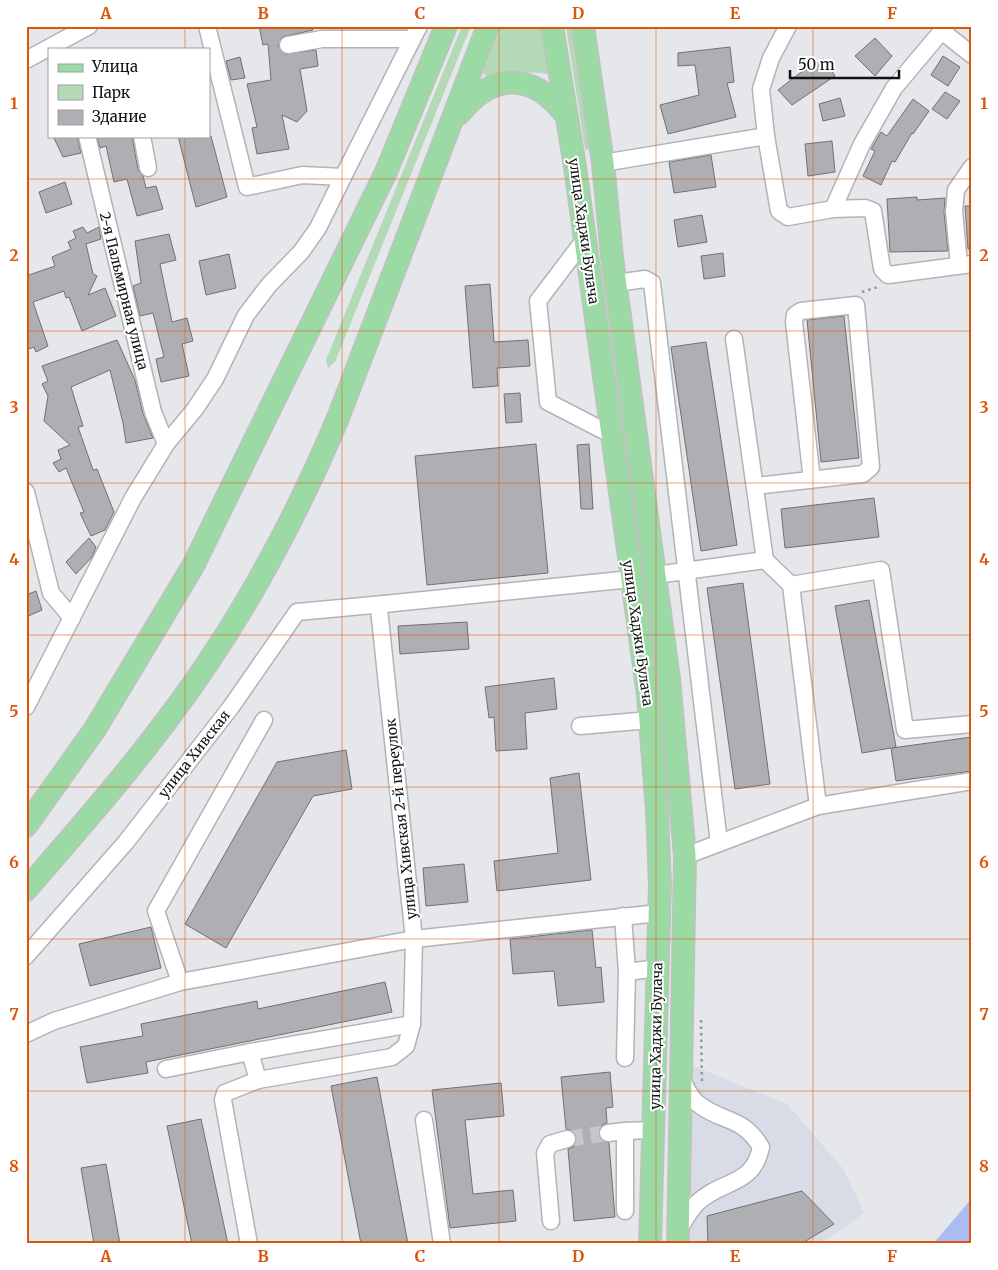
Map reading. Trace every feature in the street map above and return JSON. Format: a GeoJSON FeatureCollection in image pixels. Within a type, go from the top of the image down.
{"type":"FeatureCollection","features":[{"type":"Feature","properties":{"kind":"main road"},"geometry":{"type":"LineString","coordinates":[[26,826],[95,729],[193,566],[386,172],[446,26]]}},
{"type":"Feature","properties":{"kind":"main road"},"geometry":{"type":"LineString","coordinates":[[26,890],[167,720],[246,602],[283,536],[312,478],[338,418],[453,122],[488,26]]}},
{"type":"Feature","properties":{"kind":"main road","name":"улица Хаджи Булача"},"geometry":{"type":"LineString","coordinates":[[552,26],[575,167],[650,720],[657,811],[659,913],[650,1244]]}},
{"type":"Feature","properties":{"kind":"main road","name":"улица Хаджи Булача"},"geometry":{"type":"LineString","coordinates":[[583,26],[669,678],[685,856],[678,1236]]}},
{"type":"Feature","properties":{"kind":"main road"},"geometry":{"type":"LineString","coordinates":[[453,122],[478,92],[489,86],[505,83],[531,86],[543,91],[552,98],[565,114]]}},
{"type":"Feature","properties":{"kind":"main road"},"geometry":{"type":"LineString","coordinates":[[575,167],[602,163]]}},
{"type":"Feature","properties":{"kind":"main road"},"geometry":{"type":"LineString","coordinates":[[630,579],[656,575]]}},
{"type":"Feature","properties":{"kind":"street"},"geometry":{"type":"LineString","coordinates":[[65,45],[89,26]]}},
{"type":"Feature","properties":{"kind":"street"},"geometry":{"type":"LineString","coordinates":[[207,26],[247,187],[302,174],[343,178]]}},
{"type":"Feature","properties":{"kind":"street"},"geometry":{"type":"LineString","coordinates":[[788,26],[771,58],[761,89],[766,136],[779,211],[788,217],[833,209],[865,208],[872,211],[882,269],[888,274],[966,264],[954,211],[956,190],[972,167]]}},
{"type":"Feature","properties":{"kind":"street"},"geometry":{"type":"LineString","coordinates":[[833,209],[862,144],[894,88],[945,29],[972,55]]}},
{"type":"Feature","properties":{"kind":"street"},"geometry":{"type":"LineString","coordinates":[[288,45],[330,39],[416,33]]}},
{"type":"Feature","properties":{"kind":"street"},"geometry":{"type":"LineString","coordinates":[[26,707],[133,498],[166,444],[195,409],[214,378],[246,315],[269,285],[301,252],[318,228],[416,33]]}},
{"type":"Feature","properties":{"kind":"street"},"geometry":{"type":"LineString","coordinates":[[26,60],[48,52]]}},
{"type":"Feature","properties":{"kind":"street"},"geometry":{"type":"LineString","coordinates":[[602,163],[766,136]]}},
{"type":"Feature","properties":{"kind":"street","name":"2-я Пальмирная улица"},"geometry":{"type":"LineString","coordinates":[[87,138],[153,412],[166,444]]}},
{"type":"Feature","properties":{"kind":"street"},"geometry":{"type":"LineString","coordinates":[[142,138],[148,168]]}},
{"type":"Feature","properties":{"kind":"street"},"geometry":{"type":"LineString","coordinates":[[585,239],[538,301],[548,402],[612,435]]}},
{"type":"Feature","properties":{"kind":"street"},"geometry":{"type":"LineString","coordinates":[[616,283],[645,279],[652,283],[688,570],[719,843]]}},
{"type":"Feature","properties":{"kind":"street"},"geometry":{"type":"LineString","coordinates":[[755,486],[812,480],[863,474],[871,468],[856,305],[801,311],[795,315],[794,322],[812,480]]}},
{"type":"Feature","properties":{"kind":"street"},"geometry":{"type":"LineString","coordinates":[[734,339],[765,560],[791,584],[818,806]]}},
{"type":"Feature","properties":{"kind":"street"},"geometry":{"type":"LineString","coordinates":[[26,492],[51,592],[72,618]]}},
{"type":"Feature","properties":{"kind":"street"},"geometry":{"type":"LineString","coordinates":[[656,575],[765,560]]}},
{"type":"Feature","properties":{"kind":"street"},"geometry":{"type":"LineString","coordinates":[[791,584],[881,570],[905,730],[972,724]]}},
{"type":"Feature","properties":{"kind":"street","name":"улица Хивская"},"geometry":{"type":"LineString","coordinates":[[26,956],[126,842],[231,707],[297,612],[381,609],[630,579]]}},
{"type":"Feature","properties":{"kind":"street","name":"улица Хивская 2-й переулок"},"geometry":{"type":"LineString","coordinates":[[248,1244],[223,1100],[225,1093],[231,1089],[258,1080],[392,1057],[406,1046],[412,1024],[414,938],[381,609]]}},
{"type":"Feature","properties":{"kind":"street"},"geometry":{"type":"LineString","coordinates":[[180,982],[156,911],[264,720]]}},
{"type":"Feature","properties":{"kind":"street"},"geometry":{"type":"LineString","coordinates":[[580,726],[650,720]]}},
{"type":"Feature","properties":{"kind":"street"},"geometry":{"type":"LineString","coordinates":[[685,856],[818,806],[972,782]]}},
{"type":"Feature","properties":{"kind":"street"},"geometry":{"type":"LineString","coordinates":[[26,1034],[54,1021],[180,982],[414,938],[659,913]]}},
{"type":"Feature","properties":{"kind":"street"},"geometry":{"type":"LineString","coordinates":[[624,916],[627,972],[626,1058]]}},
{"type":"Feature","properties":{"kind":"street"},"geometry":{"type":"LineString","coordinates":[[627,972],[658,968]]}},
{"type":"Feature","properties":{"kind":"street"},"geometry":{"type":"LineString","coordinates":[[166,1069],[250,1052],[412,1024]]}},
{"type":"Feature","properties":{"kind":"street"},"geometry":{"type":"LineString","coordinates":[[250,1052],[258,1080]]}},
{"type":"Feature","properties":{"kind":"street"},"geometry":{"type":"LineString","coordinates":[[678,1236],[696,1203],[718,1188],[746,1176],[758,1161],[761,1146],[752,1132],[697,1103],[687,1091],[681,1076]]}},
{"type":"Feature","properties":{"kind":"street"},"geometry":{"type":"LineString","coordinates":[[424,1120],[442,1244]]}},
{"type":"Feature","properties":{"kind":"street"},"geometry":{"type":"LineString","coordinates":[[608,1133],[654,1130]]}},
{"type":"Feature","properties":{"kind":"street"},"geometry":{"type":"LineString","coordinates":[[625,1212],[626,1132]]}},
{"type":"Feature","properties":{"kind":"street"},"geometry":{"type":"LineString","coordinates":[[551,1221],[545,1153],[550,1144],[567,1139]]}},
{"type":"Feature","properties":{"kind":"path"},"geometry":{"type":"LineString","coordinates":[[856,305],[858,296],[864,291],[885,283],[888,274]]}},
{"type":"Feature","properties":{"kind":"shaded area"},"geometry":{"type":"Polygon","coordinates":[[[691,1065],[787,1104],[844,1170],[864,1213],[821,1244],[691,1244],[691,1065]]]}},
{"type":"Feature","properties":{"kind":"green space"},"geometry":{"type":"Polygon","coordinates":[[[462,26],[471,26],[335,362],[328,368],[326,360],[462,26]]]}},
{"type":"Feature","properties":{"kind":"green space"},"geometry":{"type":"Polygon","coordinates":[[[501,26],[546,26],[551,74],[525,72],[489,78],[483,73],[501,26]]]}},
{"type":"Feature","properties":{"kind":"green space"},"geometry":{"type":"Polygon","coordinates":[[[566,26],[574,26],[590,146],[588,150],[585,149],[566,26]]]}},
{"type":"Feature","properties":{"kind":"water"},"geometry":{"type":"Polygon","coordinates":[[[972,1198],[972,1244],[933,1244],[972,1198]]]}},
{"type":"Feature","properties":{"kind":"building"},"geometry":{"type":"Polygon","coordinates":[[[259,26],[312,26],[313,30],[282,37],[278,46],[285,54],[316,50],[318,66],[300,69],[307,111],[297,122],[282,115],[289,149],[257,154],[252,128],[257,127],[247,84],[271,80],[268,44],[263,45],[259,26]]]}},
{"type":"Feature","properties":{"kind":"building"},"geometry":{"type":"Polygon","coordinates":[[[875,38],[892,56],[875,76],[855,56],[875,38]]]}},
{"type":"Feature","properties":{"kind":"building"},"geometry":{"type":"Polygon","coordinates":[[[730,47],[734,82],[727,83],[736,117],[668,134],[660,105],[699,95],[695,65],[678,66],[678,53],[730,47]]]}},
{"type":"Feature","properties":{"kind":"building"},"geometry":{"type":"Polygon","coordinates":[[[943,56],[960,67],[948,86],[931,75],[943,56]]]}},
{"type":"Feature","properties":{"kind":"building"},"geometry":{"type":"Polygon","coordinates":[[[240,57],[245,78],[231,80],[226,61],[240,57]]]}},
{"type":"Feature","properties":{"kind":"building"},"geometry":{"type":"Polygon","coordinates":[[[824,59],[835,76],[792,105],[778,90],[800,73],[824,59]]]}},
{"type":"Feature","properties":{"kind":"building"},"geometry":{"type":"Polygon","coordinates":[[[945,92],[960,101],[947,119],[932,109],[945,92]]]}},
{"type":"Feature","properties":{"kind":"building"},"geometry":{"type":"Polygon","coordinates":[[[840,98],[845,116],[823,121],[819,104],[840,98]]]}},
{"type":"Feature","properties":{"kind":"building"},"geometry":{"type":"Polygon","coordinates":[[[913,99],[929,111],[912,133],[895,162],[892,161],[881,185],[863,176],[875,151],[871,149],[881,132],[887,136],[913,99]]]}},
{"type":"Feature","properties":{"kind":"building"},"geometry":{"type":"Polygon","coordinates":[[[211,136],[227,197],[196,207],[179,138],[210,138],[211,136]]]}},
{"type":"Feature","properties":{"kind":"building"},"geometry":{"type":"Polygon","coordinates":[[[54,138],[77,138],[81,153],[63,157],[54,138]]]}},
{"type":"Feature","properties":{"kind":"building"},"geometry":{"type":"Polygon","coordinates":[[[98,138],[132,138],[138,170],[143,176],[146,188],[156,186],[163,209],[137,216],[127,179],[114,182],[106,146],[100,148],[98,138]]]}},
{"type":"Feature","properties":{"kind":"building"},"geometry":{"type":"Polygon","coordinates":[[[832,141],[835,172],[808,176],[805,144],[832,141]]]}},
{"type":"Feature","properties":{"kind":"building"},"geometry":{"type":"Polygon","coordinates":[[[711,155],[716,187],[674,193],[669,162],[711,155]]]}},
{"type":"Feature","properties":{"kind":"building"},"geometry":{"type":"Polygon","coordinates":[[[65,182],[72,204],[46,213],[39,192],[65,182]]]}},
{"type":"Feature","properties":{"kind":"building"},"geometry":{"type":"Polygon","coordinates":[[[917,197],[917,200],[945,198],[944,212],[948,251],[890,252],[887,199],[917,197]]]}},
{"type":"Feature","properties":{"kind":"building"},"geometry":{"type":"Polygon","coordinates":[[[965,206],[972,206],[972,249],[968,249],[965,206]]]}},
{"type":"Feature","properties":{"kind":"building"},"geometry":{"type":"Polygon","coordinates":[[[702,215],[707,242],[678,247],[674,220],[702,215]]]}},
{"type":"Feature","properties":{"kind":"building"},"geometry":{"type":"Polygon","coordinates":[[[83,227],[87,233],[99,227],[101,239],[86,244],[93,274],[97,276],[88,295],[105,288],[116,316],[82,331],[69,297],[66,298],[64,291],[33,302],[48,346],[36,352],[34,347],[26,350],[26,276],[55,266],[52,257],[71,249],[68,242],[76,238],[73,231],[83,227]]]}},
{"type":"Feature","properties":{"kind":"building"},"geometry":{"type":"Polygon","coordinates":[[[169,234],[176,260],[160,264],[172,322],[187,318],[193,341],[182,344],[189,376],[161,382],[156,359],[164,357],[153,313],[140,316],[133,286],[141,283],[135,241],[169,234]]]}},
{"type":"Feature","properties":{"kind":"building"},"geometry":{"type":"Polygon","coordinates":[[[723,253],[725,276],[704,279],[701,256],[723,253]]]}},
{"type":"Feature","properties":{"kind":"building"},"geometry":{"type":"Polygon","coordinates":[[[229,254],[236,288],[206,295],[199,261],[229,254]]]}},
{"type":"Feature","properties":{"kind":"building"},"geometry":{"type":"Polygon","coordinates":[[[490,284],[494,342],[528,340],[530,366],[497,368],[498,386],[473,388],[465,286],[490,284]]]}},
{"type":"Feature","properties":{"kind":"building"},"geometry":{"type":"Polygon","coordinates":[[[844,316],[859,458],[821,462],[807,320],[844,316]]]}},
{"type":"Feature","properties":{"kind":"building"},"geometry":{"type":"Polygon","coordinates":[[[117,340],[135,380],[143,414],[153,438],[126,443],[110,370],[71,387],[83,426],[78,427],[93,470],[97,469],[114,512],[105,530],[91,536],[80,513],[84,512],[66,468],[59,472],[53,463],[61,459],[58,450],[70,445],[44,421],[48,396],[42,384],[48,381],[42,366],[117,340]]]}},
{"type":"Feature","properties":{"kind":"building"},"geometry":{"type":"Polygon","coordinates":[[[706,342],[737,545],[701,551],[671,347],[706,342]]]}},
{"type":"Feature","properties":{"kind":"building"},"geometry":{"type":"Polygon","coordinates":[[[520,393],[522,422],[506,423],[504,394],[520,393]]]}},
{"type":"Feature","properties":{"kind":"building"},"geometry":{"type":"Polygon","coordinates":[[[536,444],[548,573],[427,585],[415,456],[536,444]]]}},
{"type":"Feature","properties":{"kind":"building"},"geometry":{"type":"Polygon","coordinates":[[[589,444],[593,509],[581,509],[577,445],[589,444]]]}},
{"type":"Feature","properties":{"kind":"building"},"geometry":{"type":"Polygon","coordinates":[[[874,498],[879,537],[785,548],[781,509],[874,498]]]}},
{"type":"Feature","properties":{"kind":"building"},"geometry":{"type":"Polygon","coordinates":[[[89,538],[96,547],[92,557],[76,574],[66,562],[89,538]]]}},
{"type":"Feature","properties":{"kind":"building"},"geometry":{"type":"Polygon","coordinates":[[[743,583],[770,784],[735,789],[707,588],[743,583]]]}},
{"type":"Feature","properties":{"kind":"building"},"geometry":{"type":"Polygon","coordinates":[[[36,591],[42,610],[26,617],[26,595],[36,591]]]}},
{"type":"Feature","properties":{"kind":"building"},"geometry":{"type":"Polygon","coordinates":[[[869,600],[896,747],[892,748],[972,737],[972,771],[896,781],[891,748],[862,753],[835,606],[869,600]]]}},
{"type":"Feature","properties":{"kind":"building"},"geometry":{"type":"Polygon","coordinates":[[[467,622],[469,649],[400,654],[398,626],[467,622]]]}},
{"type":"Feature","properties":{"kind":"building"},"geometry":{"type":"Polygon","coordinates":[[[554,678],[557,709],[525,713],[527,749],[496,751],[494,717],[489,718],[485,687],[554,678]]]}},
{"type":"Feature","properties":{"kind":"building"},"geometry":{"type":"Polygon","coordinates":[[[346,750],[352,789],[313,796],[226,948],[185,924],[277,762],[346,750]]]}},
{"type":"Feature","properties":{"kind":"building"},"geometry":{"type":"Polygon","coordinates":[[[579,773],[591,880],[497,891],[494,861],[558,853],[550,778],[579,773]]]}},
{"type":"Feature","properties":{"kind":"building"},"geometry":{"type":"Polygon","coordinates":[[[464,864],[468,902],[426,906],[423,868],[464,864]]]}},
{"type":"Feature","properties":{"kind":"building"},"geometry":{"type":"Polygon","coordinates":[[[151,927],[161,968],[90,986],[79,944],[151,927]]]}},
{"type":"Feature","properties":{"kind":"building"},"geometry":{"type":"Polygon","coordinates":[[[592,930],[596,968],[601,967],[604,1002],[558,1006],[554,971],[513,974],[510,939],[592,930]]]}},
{"type":"Feature","properties":{"kind":"building"},"geometry":{"type":"Polygon","coordinates":[[[385,982],[392,1012],[146,1062],[148,1073],[87,1083],[80,1047],[143,1036],[141,1024],[257,1001],[258,1009],[385,982]]]}},
{"type":"Feature","properties":{"kind":"building"},"geometry":{"type":"Polygon","coordinates":[[[610,1072],[613,1107],[606,1108],[607,1123],[602,1125],[598,1134],[600,1139],[609,1143],[615,1217],[574,1221],[568,1149],[575,1146],[577,1137],[574,1131],[566,1129],[561,1077],[610,1072]]]}},
{"type":"Feature","properties":{"kind":"building"},"geometry":{"type":"Polygon","coordinates":[[[377,1077],[408,1244],[361,1244],[331,1086],[377,1077]]]}},
{"type":"Feature","properties":{"kind":"building"},"geometry":{"type":"Polygon","coordinates":[[[501,1083],[504,1116],[465,1120],[473,1194],[513,1190],[516,1221],[450,1228],[432,1090],[501,1083]]]}},
{"type":"Feature","properties":{"kind":"building"},"geometry":{"type":"Polygon","coordinates":[[[201,1119],[228,1244],[192,1244],[167,1126],[201,1119]]]}},
{"type":"Feature","properties":{"kind":"building"},"geometry":{"type":"Polygon","coordinates":[[[106,1164],[120,1244],[94,1244],[81,1168],[106,1164]]]}},
{"type":"Feature","properties":{"kind":"building"},"geometry":{"type":"Polygon","coordinates":[[[802,1191],[834,1224],[804,1242],[796,1244],[708,1244],[707,1216],[802,1191]]]}},
{"type":"Feature","properties":{"kind":"tunnel"},"geometry":{"type":"LineString","coordinates":[[567,1139],[608,1133]]}}]}
